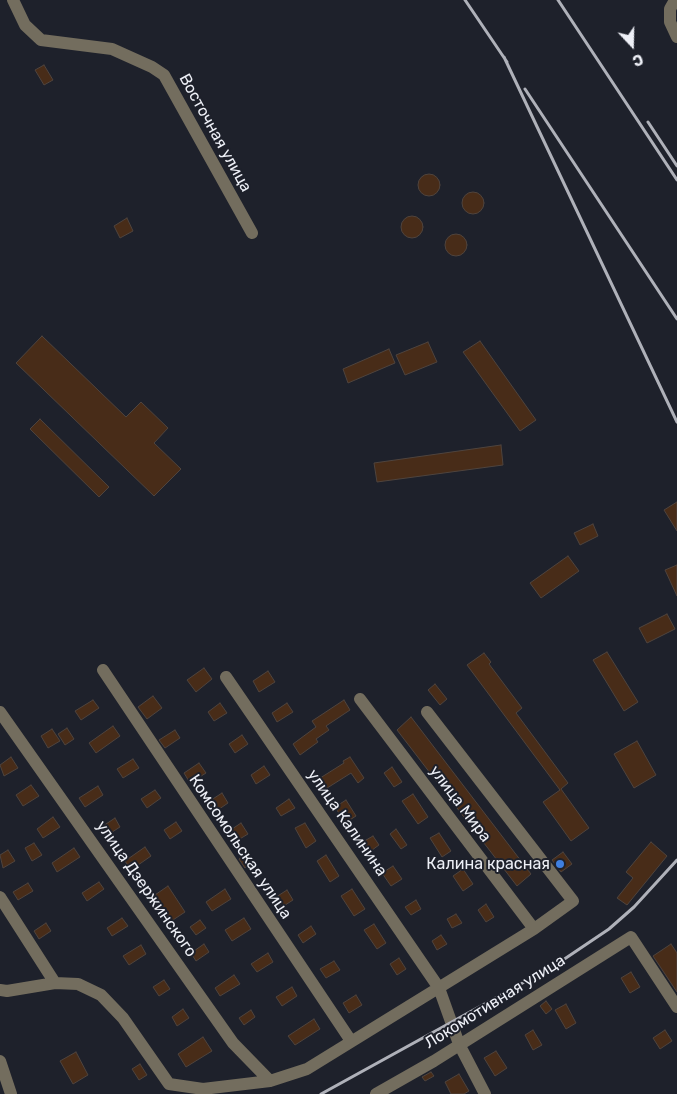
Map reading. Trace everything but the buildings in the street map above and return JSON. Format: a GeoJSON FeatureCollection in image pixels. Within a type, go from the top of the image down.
{"type":"FeatureCollection","features":[{"type":"Feature","properties":{"kind":"street","name":"Восточная улица"},"geometry":{"type":"LineString","coordinates":[[13,0],[25,26],[40,40],[112,49],[152,67],[164,75],[252,233]]}},
{"type":"Feature","properties":{"kind":"street"},"geometry":{"type":"LineString","coordinates":[[675,0],[670,9],[670,22],[677,37]]}},
{"type":"Feature","properties":{"kind":"street","name":"Комсомольская улица"},"geometry":{"type":"LineString","coordinates":[[103,670],[351,1041]]}},
{"type":"Feature","properties":{"kind":"street","name":"улица Калинина"},"geometry":{"type":"LineString","coordinates":[[226,677],[439,988],[459,1044],[485,1094]]}},
{"type":"Feature","properties":{"kind":"street","name":"улица Мира"},"geometry":{"type":"LineString","coordinates":[[360,698],[534,929]]}},
{"type":"Feature","properties":{"kind":"street","name":"улица Дзержинского"},"geometry":{"type":"LineString","coordinates":[[0,712],[233,1043],[270,1081]]}},
{"type":"Feature","properties":{"kind":"street"},"geometry":{"type":"LineString","coordinates":[[0,990],[7,992],[55,983],[78,984],[101,995],[123,1018],[169,1084],[203,1088],[270,1081],[307,1069],[534,929],[573,901],[427,712]]}},
{"type":"Feature","properties":{"kind":"street"},"geometry":{"type":"LineString","coordinates":[[0,897],[55,983]]}},
{"type":"Feature","properties":{"kind":"street","name":"Локомотивная улица"},"geometry":{"type":"LineString","coordinates":[[376,1094],[631,936],[677,1007]]}},
{"type":"Feature","properties":{"kind":"street"},"geometry":{"type":"LineString","coordinates":[[0,1061],[11,1094]]}},
{"type":"Feature","properties":{"kind":"railway"},"geometry":{"type":"LineString","coordinates":[[465,0],[507,62]]}},
{"type":"Feature","properties":{"kind":"railway"},"geometry":{"type":"LineString","coordinates":[[558,0],[677,180]]}},
{"type":"Feature","properties":{"kind":"railway"},"geometry":{"type":"LineString","coordinates":[[504,57],[677,422]]}},
{"type":"Feature","properties":{"kind":"railway"},"geometry":{"type":"LineString","coordinates":[[525,89],[677,319]]}},
{"type":"Feature","properties":{"kind":"railway"},"geometry":{"type":"LineString","coordinates":[[648,122],[677,166]]}},
{"type":"Feature","properties":{"kind":"railway"},"geometry":{"type":"LineString","coordinates":[[321,1094],[557,964],[609,929],[634,907],[677,860]]}},
{"type":"Feature","properties":{"kind":"place","name":"Калина красная"},"geometry":{"type":"Point","coordinates":[560,864]}}]}
